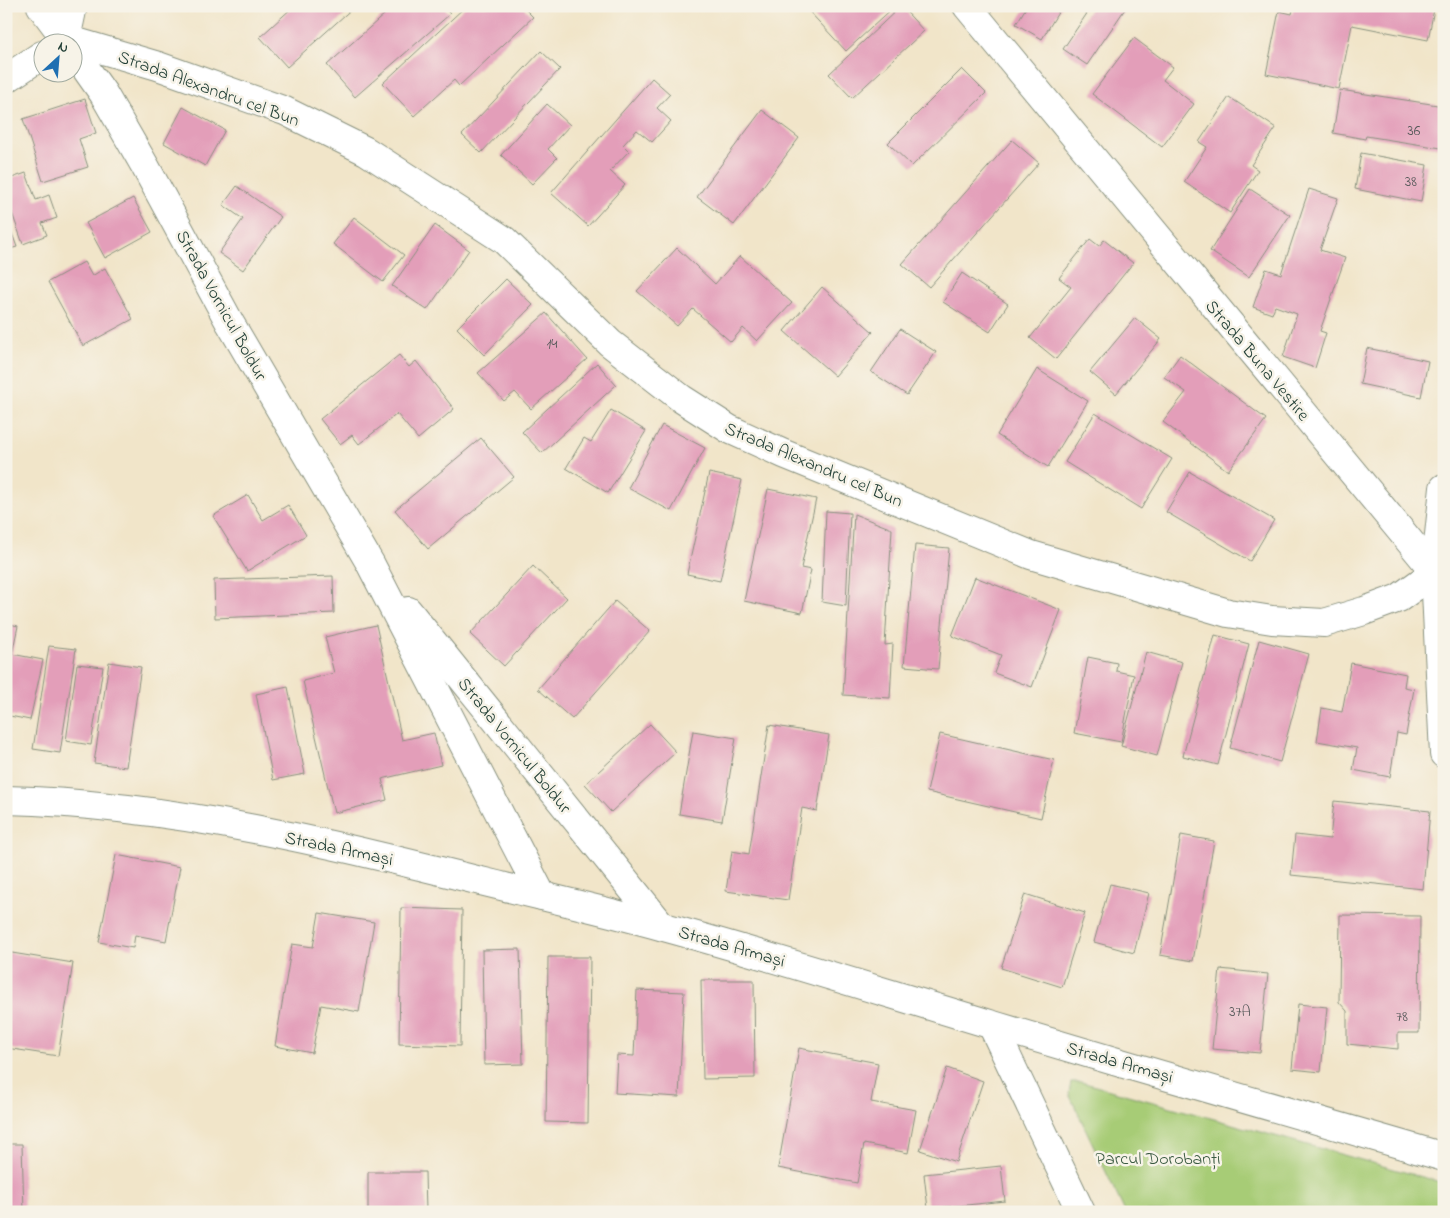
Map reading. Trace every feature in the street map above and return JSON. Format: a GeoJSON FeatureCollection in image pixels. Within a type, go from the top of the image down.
{"type":"FeatureCollection","features":[{"type":"Feature","properties":{"kind":"street","name":"Strada Vornicul Boldur"},"geometry":{"type":"LineString","coordinates":[[42,6],[60,32]]}},
{"type":"Feature","properties":{"kind":"street"},"geometry":{"type":"LineString","coordinates":[[69,32],[73,6]]}},
{"type":"Feature","properties":{"kind":"street","name":"Strada Buna Vestire"},"geometry":{"type":"LineString","coordinates":[[967,6],[1440,572]]}},
{"type":"Feature","properties":{"kind":"street","name":"Strada Alexandru cel Bun"},"geometry":{"type":"LineString","coordinates":[[82,47],[158,66],[284,111],[366,151],[504,240],[610,343],[682,399],[729,429],[784,454],[1031,555],[1228,613],[1272,620],[1324,623],[1364,612],[1399,598],[1440,572]]}},
{"type":"Feature","properties":{"kind":"street"},"geometry":{"type":"LineString","coordinates":[[6,79],[32,62]]}},
{"type":"Feature","properties":{"kind":"street","name":"Strada Vornicul Boldur"},"geometry":{"type":"LineString","coordinates":[[82,64],[103,94],[230,323],[370,563],[542,896]]}},
{"type":"Feature","properties":{"kind":"street"},"geometry":{"type":"LineString","coordinates":[[1444,488],[1440,572],[1444,754]]}},
{"type":"Feature","properties":{"kind":"street","name":"Strada Vornicul Boldur"},"geometry":{"type":"LineString","coordinates":[[370,563],[662,926]]}},
{"type":"Feature","properties":{"kind":"street","name":"Strada Armași"},"geometry":{"type":"LineString","coordinates":[[6,800],[113,807],[211,821],[338,846],[542,896],[662,926],[1444,1157]]}},
{"type":"Feature","properties":{"kind":"street"},"geometry":{"type":"LineString","coordinates":[[992,1025],[1081,1212]]}},
{"type":"Feature","properties":{"kind":"green space","name":"Parcul Dorobanți"},"geometry":{"type":"Polygon","coordinates":[[[1071,1082],[1081,1082],[1444,1183],[1444,1212],[1125,1212],[1069,1094],[1071,1082]]]}},
{"type":"Feature","properties":{"kind":"building"},"geometry":{"type":"Polygon","coordinates":[[[294,6],[355,6],[287,67],[260,37],[294,6]]]}},
{"type":"Feature","properties":{"kind":"building"},"geometry":{"type":"Polygon","coordinates":[[[394,6],[443,6],[450,14],[355,97],[327,65],[394,6]]]}},
{"type":"Feature","properties":{"kind":"building"},"geometry":{"type":"Polygon","coordinates":[[[466,6],[522,6],[533,17],[459,86],[454,80],[414,116],[383,83],[466,6]]]}},
{"type":"Feature","properties":{"kind":"building"},"geometry":{"type":"Polygon","coordinates":[[[809,6],[895,6],[846,51],[806,8],[809,6]]]}},
{"type":"Feature","properties":{"kind":"building"},"geometry":{"type":"Polygon","coordinates":[[[901,6],[924,31],[852,98],[829,74],[901,6]]]}},
{"type":"Feature","properties":{"kind":"building"},"geometry":{"type":"Polygon","coordinates":[[[1027,6],[1062,6],[1042,39],[1016,24],[1027,6]]]}},
{"type":"Feature","properties":{"kind":"building"},"geometry":{"type":"Polygon","coordinates":[[[1092,6],[1127,6],[1087,65],[1063,49],[1092,6]]]}},
{"type":"Feature","properties":{"kind":"building"},"geometry":{"type":"Polygon","coordinates":[[[1294,6],[1421,6],[1434,9],[1428,40],[1352,25],[1339,89],[1266,74],[1279,11],[1292,14],[1294,6]]]}},
{"type":"Feature","properties":{"kind":"building"},"geometry":{"type":"Polygon","coordinates":[[[1134,38],[1173,67],[1163,80],[1194,104],[1162,147],[1092,94],[1134,38]]]}},
{"type":"Feature","properties":{"kind":"building"},"geometry":{"type":"Polygon","coordinates":[[[541,51],[560,69],[481,153],[462,135],[541,51]]]}},
{"type":"Feature","properties":{"kind":"building"},"geometry":{"type":"Polygon","coordinates":[[[962,69],[986,93],[912,166],[888,143],[962,69]]]}},
{"type":"Feature","properties":{"kind":"building"},"geometry":{"type":"Polygon","coordinates":[[[652,78],[670,94],[657,108],[671,121],[652,142],[637,130],[623,145],[629,151],[610,171],[625,185],[588,226],[551,193],[652,78]]]}},
{"type":"Feature","properties":{"kind":"building"},"geometry":{"type":"Polygon","coordinates":[[[1340,90],[1444,106],[1441,148],[1366,136],[1365,139],[1333,133],[1340,90]]]}},
{"type":"Feature","properties":{"kind":"building"},"geometry":{"type":"Polygon","coordinates":[[[1229,97],[1276,128],[1251,165],[1258,170],[1230,213],[1184,182],[1207,147],[1199,142],[1229,97]]]}},
{"type":"Feature","properties":{"kind":"building"},"geometry":{"type":"Polygon","coordinates":[[[85,99],[96,133],[79,139],[88,167],[43,181],[23,119],[85,99]]]}},
{"type":"Feature","properties":{"kind":"building"},"geometry":{"type":"Polygon","coordinates":[[[547,104],[570,125],[548,149],[557,158],[532,184],[501,155],[547,104]]]}},
{"type":"Feature","properties":{"kind":"building"},"geometry":{"type":"Polygon","coordinates":[[[183,107],[225,130],[205,166],[164,143],[183,107]]]}},
{"type":"Feature","properties":{"kind":"building"},"geometry":{"type":"Polygon","coordinates":[[[762,110],[799,138],[734,225],[697,197],[762,110]]]}},
{"type":"Feature","properties":{"kind":"building"},"geometry":{"type":"Polygon","coordinates":[[[1012,140],[1039,163],[929,287],[902,264],[1012,140]]]}},
{"type":"Feature","properties":{"kind":"building"},"geometry":{"type":"Polygon","coordinates":[[[1361,153],[1427,165],[1421,202],[1355,189],[1361,153]]]}},
{"type":"Feature","properties":{"kind":"building"},"geometry":{"type":"Polygon","coordinates":[[[26,173],[36,200],[49,195],[57,218],[42,223],[47,235],[23,244],[6,196],[6,180],[26,173]]]}},
{"type":"Feature","properties":{"kind":"building"},"geometry":{"type":"Polygon","coordinates":[[[237,186],[281,217],[243,270],[219,253],[243,219],[223,205],[237,186]]]}},
{"type":"Feature","properties":{"kind":"building"},"geometry":{"type":"Polygon","coordinates":[[[1250,189],[1290,215],[1249,277],[1210,251],[1250,189]]]}},
{"type":"Feature","properties":{"kind":"building"},"geometry":{"type":"Polygon","coordinates":[[[1309,189],[1338,198],[1320,250],[1345,258],[1320,331],[1326,333],[1315,368],[1283,357],[1297,314],[1275,306],[1272,314],[1253,307],[1266,269],[1281,274],[1309,189]]]}},
{"type":"Feature","properties":{"kind":"building"},"geometry":{"type":"Polygon","coordinates":[[[133,198],[152,232],[105,258],[86,223],[133,198]]]}},
{"type":"Feature","properties":{"kind":"building"},"geometry":{"type":"Polygon","coordinates":[[[6,217],[17,247],[6,250],[6,217]]]}},
{"type":"Feature","properties":{"kind":"building"},"geometry":{"type":"Polygon","coordinates":[[[354,217],[404,255],[383,282],[333,244],[354,217]]]}},
{"type":"Feature","properties":{"kind":"building"},"geometry":{"type":"Polygon","coordinates":[[[435,225],[469,250],[427,310],[392,286],[435,225]]]}},
{"type":"Feature","properties":{"kind":"building"},"geometry":{"type":"Polygon","coordinates":[[[1090,239],[1099,246],[1104,240],[1133,263],[1056,359],[1030,338],[1071,287],[1059,278],[1090,239]]]}},
{"type":"Feature","properties":{"kind":"building"},"geometry":{"type":"Polygon","coordinates":[[[677,248],[715,284],[740,256],[792,303],[757,341],[743,328],[731,342],[693,309],[677,326],[637,291],[677,248]]]}},
{"type":"Feature","properties":{"kind":"building"},"geometry":{"type":"Polygon","coordinates":[[[84,262],[92,276],[105,268],[133,319],[83,346],[48,282],[84,262]]]}},
{"type":"Feature","properties":{"kind":"building"},"geometry":{"type":"Polygon","coordinates":[[[962,273],[1008,304],[990,332],[943,302],[962,273]]]}},
{"type":"Feature","properties":{"kind":"building"},"geometry":{"type":"Polygon","coordinates":[[[506,279],[533,305],[484,355],[457,328],[506,279]]]}},
{"type":"Feature","properties":{"kind":"building"},"geometry":{"type":"Polygon","coordinates":[[[822,287],[873,332],[835,376],[784,331],[822,287]]]}},
{"type":"Feature","properties":{"kind":"building"},"geometry":{"type":"Polygon","coordinates":[[[546,313],[587,359],[531,409],[515,392],[504,401],[478,373],[546,313]]]}},
{"type":"Feature","properties":{"kind":"building"},"geometry":{"type":"Polygon","coordinates":[[[1135,318],[1161,339],[1116,394],[1090,372],[1135,318]]]}},
{"type":"Feature","properties":{"kind":"building"},"geometry":{"type":"Polygon","coordinates":[[[900,329],[936,352],[907,395],[871,372],[900,329]]]}},
{"type":"Feature","properties":{"kind":"building"},"geometry":{"type":"Polygon","coordinates":[[[1367,348],[1428,361],[1421,397],[1360,384],[1367,348]]]}},
{"type":"Feature","properties":{"kind":"building"},"geometry":{"type":"Polygon","coordinates":[[[399,355],[409,367],[416,361],[454,409],[418,439],[397,414],[359,444],[352,435],[340,444],[320,419],[399,355]]]}},
{"type":"Feature","properties":{"kind":"building"},"geometry":{"type":"Polygon","coordinates":[[[1180,355],[1266,419],[1228,471],[1163,422],[1186,392],[1164,377],[1180,355]]]}},
{"type":"Feature","properties":{"kind":"building"},"geometry":{"type":"Polygon","coordinates":[[[597,363],[616,385],[542,453],[522,432],[597,363]]]}},
{"type":"Feature","properties":{"kind":"building"},"geometry":{"type":"Polygon","coordinates":[[[1037,369],[1088,401],[1048,467],[997,435],[1037,369]]]}},
{"type":"Feature","properties":{"kind":"building"},"geometry":{"type":"Polygon","coordinates":[[[611,410],[646,431],[608,493],[566,468],[584,438],[591,442],[611,410]]]}},
{"type":"Feature","properties":{"kind":"building"},"geometry":{"type":"Polygon","coordinates":[[[1095,413],[1172,459],[1141,509],[1065,462],[1095,413]]]}},
{"type":"Feature","properties":{"kind":"building"},"geometry":{"type":"Polygon","coordinates":[[[662,425],[705,448],[671,511],[628,488],[662,425]]]}},
{"type":"Feature","properties":{"kind":"building"},"geometry":{"type":"Polygon","coordinates":[[[481,438],[514,477],[428,549],[395,510],[481,438]]]}},
{"type":"Feature","properties":{"kind":"building"},"geometry":{"type":"Polygon","coordinates":[[[1190,472],[1274,520],[1250,561],[1166,512],[1190,472]]]}},
{"type":"Feature","properties":{"kind":"building"},"geometry":{"type":"Polygon","coordinates":[[[709,473],[742,480],[720,581],[687,574],[709,473]]]}},
{"type":"Feature","properties":{"kind":"building"},"geometry":{"type":"Polygon","coordinates":[[[768,489],[816,499],[801,568],[811,570],[802,613],[744,601],[768,489]]]}},
{"type":"Feature","properties":{"kind":"building"},"geometry":{"type":"Polygon","coordinates":[[[248,495],[263,520],[288,505],[306,535],[247,571],[213,516],[248,495]]]}},
{"type":"Feature","properties":{"kind":"building"},"geometry":{"type":"Polygon","coordinates":[[[826,511],[850,513],[846,606],[822,602],[826,511]]]}},
{"type":"Feature","properties":{"kind":"building"},"geometry":{"type":"Polygon","coordinates":[[[854,514],[892,529],[885,645],[893,644],[890,698],[843,695],[854,514]]]}},
{"type":"Feature","properties":{"kind":"building"},"geometry":{"type":"Polygon","coordinates":[[[915,545],[949,548],[938,669],[904,666],[915,545]]]}},
{"type":"Feature","properties":{"kind":"building"},"geometry":{"type":"Polygon","coordinates":[[[533,566],[567,598],[504,666],[470,634],[533,566]]]}},
{"type":"Feature","properties":{"kind":"building"},"geometry":{"type":"Polygon","coordinates":[[[333,576],[334,613],[215,618],[214,580],[333,576]]]}},
{"type":"Feature","properties":{"kind":"building"},"geometry":{"type":"Polygon","coordinates":[[[975,577],[1061,610],[1032,687],[994,673],[1001,655],[952,636],[975,577]]]}},
{"type":"Feature","properties":{"kind":"building"},"geometry":{"type":"Polygon","coordinates":[[[615,601],[650,631],[572,719],[538,689],[615,601]]]}},
{"type":"Feature","properties":{"kind":"building"},"geometry":{"type":"Polygon","coordinates":[[[6,623],[18,626],[12,654],[43,660],[30,720],[10,716],[7,727],[6,623]]]}},
{"type":"Feature","properties":{"kind":"building"},"geometry":{"type":"Polygon","coordinates":[[[376,625],[402,740],[434,733],[441,765],[382,779],[387,800],[334,813],[303,681],[334,673],[325,637],[376,625]]]}},
{"type":"Feature","properties":{"kind":"building"},"geometry":{"type":"Polygon","coordinates":[[[1215,635],[1249,644],[1218,765],[1183,756],[1215,635]]]}},
{"type":"Feature","properties":{"kind":"building"},"geometry":{"type":"Polygon","coordinates":[[[1259,640],[1309,654],[1280,762],[1230,748],[1259,640]]]}},
{"type":"Feature","properties":{"kind":"building"},"geometry":{"type":"Polygon","coordinates":[[[49,646],[76,649],[60,753],[33,749],[49,646]]]}},
{"type":"Feature","properties":{"kind":"building"},"geometry":{"type":"Polygon","coordinates":[[[1146,652],[1182,662],[1157,756],[1121,746],[1146,652]]]}},
{"type":"Feature","properties":{"kind":"building"},"geometry":{"type":"Polygon","coordinates":[[[1088,657],[1117,663],[1116,671],[1134,675],[1121,742],[1074,733],[1088,657]]]}},
{"type":"Feature","properties":{"kind":"building"},"geometry":{"type":"Polygon","coordinates":[[[109,662],[141,667],[126,767],[94,763],[109,662]]]}},
{"type":"Feature","properties":{"kind":"building"},"geometry":{"type":"Polygon","coordinates":[[[1351,663],[1406,674],[1404,687],[1414,689],[1406,735],[1397,733],[1390,777],[1353,770],[1357,748],[1317,741],[1322,708],[1342,712],[1351,663]]]}},
{"type":"Feature","properties":{"kind":"building"},"geometry":{"type":"Polygon","coordinates":[[[77,664],[103,667],[91,745],[66,741],[77,664]]]}},
{"type":"Feature","properties":{"kind":"building"},"geometry":{"type":"Polygon","coordinates":[[[288,687],[305,774],[273,780],[256,694],[288,687]]]}},
{"type":"Feature","properties":{"kind":"building"},"geometry":{"type":"Polygon","coordinates":[[[650,724],[676,752],[611,812],[585,784],[650,724]]]}},
{"type":"Feature","properties":{"kind":"building"},"geometry":{"type":"Polygon","coordinates":[[[769,725],[829,735],[817,811],[802,808],[788,900],[726,891],[732,851],[749,854],[769,725]]]}},
{"type":"Feature","properties":{"kind":"building"},"geometry":{"type":"Polygon","coordinates":[[[693,731],[736,738],[722,821],[679,814],[693,731]]]}},
{"type":"Feature","properties":{"kind":"building"},"geometry":{"type":"Polygon","coordinates":[[[940,734],[1054,760],[1041,818],[927,792],[940,734]]]}},
{"type":"Feature","properties":{"kind":"building"},"geometry":{"type":"Polygon","coordinates":[[[1334,801],[1430,811],[1423,889],[1291,875],[1295,835],[1330,839],[1334,801]]]}},
{"type":"Feature","properties":{"kind":"building"},"geometry":{"type":"Polygon","coordinates":[[[1181,835],[1214,841],[1193,961],[1160,955],[1181,835]]]}},
{"type":"Feature","properties":{"kind":"building"},"geometry":{"type":"Polygon","coordinates":[[[116,855],[180,867],[166,941],[135,935],[133,948],[99,942],[116,855]]]}},
{"type":"Feature","properties":{"kind":"building"},"geometry":{"type":"Polygon","coordinates":[[[1110,884],[1149,893],[1134,953],[1094,942],[1110,884]]]}},
{"type":"Feature","properties":{"kind":"building"},"geometry":{"type":"Polygon","coordinates":[[[1025,894],[1085,913],[1062,987],[1001,968],[1025,894]]]}},
{"type":"Feature","properties":{"kind":"building"},"geometry":{"type":"Polygon","coordinates":[[[401,908],[462,910],[460,1046],[399,1044],[401,908]]]}},
{"type":"Feature","properties":{"kind":"building"},"geometry":{"type":"Polygon","coordinates":[[[319,913],[374,922],[359,1012],[321,1005],[312,1053],[275,1046],[292,944],[313,947],[319,913]]]}},
{"type":"Feature","properties":{"kind":"building"},"geometry":{"type":"Polygon","coordinates":[[[1340,915],[1420,916],[1419,1033],[1398,1033],[1398,1049],[1347,1044],[1347,1011],[1339,1002],[1340,915]]]}},
{"type":"Feature","properties":{"kind":"building"},"geometry":{"type":"Polygon","coordinates":[[[520,949],[523,1064],[484,1065],[482,950],[520,949]]]}},
{"type":"Feature","properties":{"kind":"building"},"geometry":{"type":"Polygon","coordinates":[[[6,952],[73,963],[58,1056],[6,1048],[6,952]]]}},
{"type":"Feature","properties":{"kind":"building"},"geometry":{"type":"Polygon","coordinates":[[[548,957],[590,957],[588,1123],[546,1122],[548,957]]]}},
{"type":"Feature","properties":{"kind":"building"},"geometry":{"type":"Polygon","coordinates":[[[1220,969],[1268,974],[1260,1053],[1212,1049],[1220,969]]]}},
{"type":"Feature","properties":{"kind":"building"},"geometry":{"type":"Polygon","coordinates":[[[701,980],[754,980],[755,1078],[703,1079],[701,980]]]}},
{"type":"Feature","properties":{"kind":"building"},"geometry":{"type":"Polygon","coordinates":[[[637,990],[684,992],[679,1097],[615,1093],[617,1055],[634,1056],[637,990]]]}},
{"type":"Feature","properties":{"kind":"building"},"geometry":{"type":"Polygon","coordinates":[[[1298,1004],[1327,1007],[1321,1072],[1292,1069],[1298,1004]]]}},
{"type":"Feature","properties":{"kind":"building"},"geometry":{"type":"Polygon","coordinates":[[[799,1048],[878,1063],[871,1102],[916,1110],[908,1153],[864,1144],[857,1183],[778,1168],[799,1048]]]}},
{"type":"Feature","properties":{"kind":"building"},"geometry":{"type":"Polygon","coordinates":[[[947,1068],[983,1081],[956,1162],[920,1150],[947,1068]]]}},
{"type":"Feature","properties":{"kind":"building"},"geometry":{"type":"Polygon","coordinates":[[[6,1144],[22,1144],[24,1212],[6,1212],[6,1144]]]}},
{"type":"Feature","properties":{"kind":"building"},"geometry":{"type":"Polygon","coordinates":[[[1001,1166],[1005,1201],[928,1209],[924,1174],[1001,1166]]]}},
{"type":"Feature","properties":{"kind":"building"},"geometry":{"type":"Polygon","coordinates":[[[368,1172],[425,1172],[426,1212],[368,1212],[368,1172]]]}}]}
